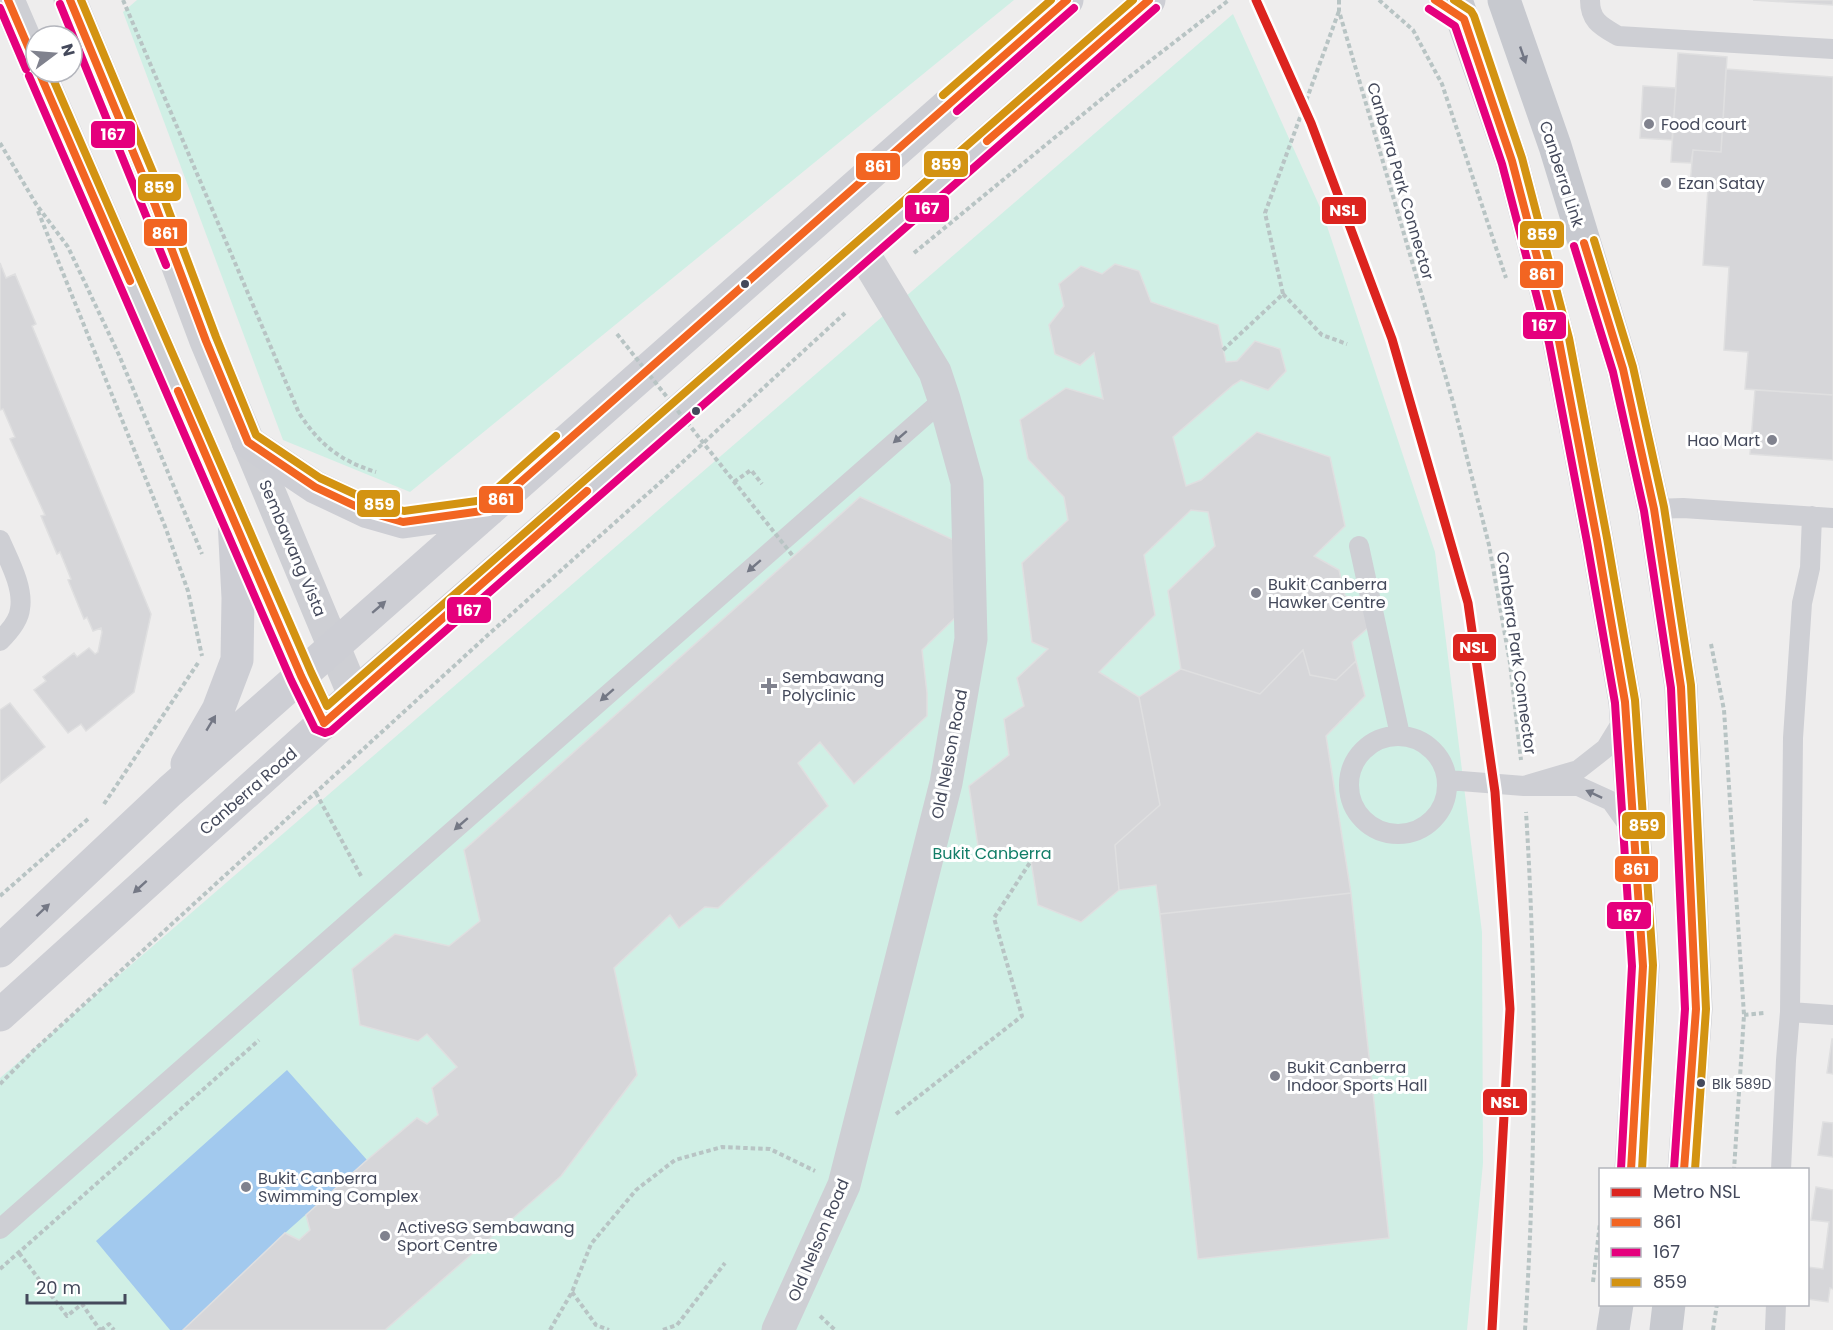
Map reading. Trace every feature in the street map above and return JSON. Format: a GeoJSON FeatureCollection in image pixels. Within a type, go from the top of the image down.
{"type":"FeatureCollection","features":[{"type":"Feature","properties":{"kind":"main road"},"geometry":{"type":"LineString","coordinates":[[0,951],[160,801],[301,675],[1067,0]]}},
{"type":"Feature","properties":{"kind":"main road","name":"Canberra Road"},"geometry":{"type":"LineString","coordinates":[[0,1015],[354,695],[1149,0]]}},
{"type":"Feature","properties":{"kind":"main road"},"geometry":{"type":"LineString","coordinates":[[1435,0],[1460,10],[1512,161],[1559,341],[1597,540],[1626,714],[1643,966],[1631,1168]]}},
{"type":"Feature","properties":{"kind":"main road","name":"Canberra Link"},"geometry":{"type":"LineString","coordinates":[[1504,0],[1555,146],[1623,369],[1654,509],[1682,699],[1696,1010],[1684,1168]]}},
{"type":"Feature","properties":{"kind":"main road"},"geometry":{"type":"LineString","coordinates":[[248,442],[315,487],[368,512],[403,522],[489,510]]}},
{"type":"Feature","properties":{"kind":"main road"},"geometry":{"type":"LineString","coordinates":[[160,801],[219,710],[237,660],[238,598],[234,520]]}},
{"type":"Feature","properties":{"kind":"main road"},"geometry":{"type":"LineString","coordinates":[[160,801],[166,811],[179,822],[187,837],[183,848]]}},
{"type":"Feature","properties":{"kind":"main road"},"geometry":{"type":"LineString","coordinates":[[1613,1330],[1617,1306]]}},
{"type":"Feature","properties":{"kind":"main road"},"geometry":{"type":"LineString","coordinates":[[1666,1330],[1670,1306]]}},
{"type":"Feature","properties":{"kind":"street"},"geometry":{"type":"LineString","coordinates":[[8,0],[24,37]]}},
{"type":"Feature","properties":{"kind":"street","name":"Sembawang Vista"},"geometry":{"type":"LineString","coordinates":[[70,0],[155,205],[206,341],[354,695]]}},
{"type":"Feature","properties":{"kind":"street"},"geometry":{"type":"LineString","coordinates":[[44,84],[301,675],[324,723]]}},
{"type":"Feature","properties":{"kind":"street","name":"Old Nelson Road"},"geometry":{"type":"LineString","coordinates":[[778,1330],[844,1185],[892,988],[946,783],[971,639],[967,482],[944,399],[935,372],[862,251]]}},
{"type":"Feature","properties":{"kind":"lane"},"geometry":{"type":"LineString","coordinates":[[1590,0],[1590,12],[1599,24],[1618,36],[1833,49]]}},
{"type":"Feature","properties":{"kind":"lane"},"geometry":{"type":"LineString","coordinates":[[0,1229],[944,399]]}},
{"type":"Feature","properties":{"kind":"lane"},"geometry":{"type":"LineString","coordinates":[[1654,509],[1674,508],[1833,518]]}},
{"type":"Feature","properties":{"kind":"lane"},"geometry":{"type":"LineString","coordinates":[[1781,1168],[1790,1012],[1793,738],[1802,603],[1810,568],[1812,516]]}},
{"type":"Feature","properties":{"kind":"lane"},"geometry":{"type":"LineString","coordinates":[[0,540],[18,581],[21,609],[13,626],[0,641]]}},
{"type":"Feature","properties":{"kind":"lane"},"geometry":{"type":"LineString","coordinates":[[1359,546],[1400,735]]}},
{"type":"Feature","properties":{"kind":"lane"},"geometry":{"type":"LineString","coordinates":[[1524,786],[1578,770],[1606,748],[1626,714]]}},
{"type":"Feature","properties":{"kind":"lane"},"geometry":{"type":"LineString","coordinates":[[1400,735],[1416,739],[1430,747],[1440,758],[1448,780],[1443,806],[1434,820],[1420,830],[1404,835],[1387,834],[1372,827],[1359,816],[1351,801],[1349,784],[1352,768],[1359,755],[1370,744],[1385,737],[1400,735]]}},
{"type":"Feature","properties":{"kind":"lane"},"geometry":{"type":"LineString","coordinates":[[1448,780],[1524,786],[1578,786],[1611,801],[1634,834]]}},
{"type":"Feature","properties":{"kind":"lane"},"geometry":{"type":"LineString","coordinates":[[1790,1012],[1833,1015]]}},
{"type":"Feature","properties":{"kind":"lane"},"geometry":{"type":"LineString","coordinates":[[1775,1330],[1776,1306]]}},
{"type":"Feature","properties":{"kind":"path"},"geometry":{"type":"LineString","coordinates":[[123,0],[299,413],[312,434],[331,451],[363,468],[376,472]]}},
{"type":"Feature","properties":{"kind":"path"},"geometry":{"type":"LineString","coordinates":[[0,1084],[42,1043],[880,281],[1115,88],[1229,0]]}},
{"type":"Feature","properties":{"kind":"path","name":"Canberra Park Connector"},"geometry":{"type":"LineString","coordinates":[[1339,0],[1339,11],[1453,402],[1489,545],[1510,663],[1524,786],[1532,911],[1535,1078],[1525,1330]]}},
{"type":"Feature","properties":{"kind":"path"},"geometry":{"type":"LineString","coordinates":[[1379,0],[1413,30],[1442,84],[1509,287]]}},
{"type":"Feature","properties":{"kind":"path"},"geometry":{"type":"LineString","coordinates":[[1339,11],[1265,213],[1283,294],[1322,335],[1347,344]]}},
{"type":"Feature","properties":{"kind":"path"},"geometry":{"type":"LineString","coordinates":[[0,143],[36,204],[68,247],[119,356],[205,563]]}},
{"type":"Feature","properties":{"kind":"path"},"geometry":{"type":"LineString","coordinates":[[36,204],[166,529],[188,591],[202,658],[104,805]]}},
{"type":"Feature","properties":{"kind":"path"},"geometry":{"type":"LineString","coordinates":[[1223,350],[1283,294]]}},
{"type":"Feature","properties":{"kind":"path"},"geometry":{"type":"LineString","coordinates":[[617,334],[793,556]]}},
{"type":"Feature","properties":{"kind":"path"},"geometry":{"type":"LineString","coordinates":[[734,482],[751,470],[762,484]]}},
{"type":"Feature","properties":{"kind":"path"},"geometry":{"type":"LineString","coordinates":[[202,658],[237,660]]}},
{"type":"Feature","properties":{"kind":"path"},"geometry":{"type":"LineString","coordinates":[[316,793],[375,900]]}},
{"type":"Feature","properties":{"kind":"path"},"geometry":{"type":"LineString","coordinates":[[0,896],[95,813]]}},
{"type":"Feature","properties":{"kind":"path"},"geometry":{"type":"LineString","coordinates":[[853,1147],[1022,1016],[994,918],[1031,861]]}},
{"type":"Feature","properties":{"kind":"path"},"geometry":{"type":"LineString","coordinates":[[550,1330],[572,1292],[591,1244],[636,1190],[675,1160],[722,1147],[770,1149],[844,1185]]}},
{"type":"Feature","properties":{"kind":"path"},"geometry":{"type":"LineString","coordinates":[[1592,1282],[1599,1230]]}},
{"type":"Feature","properties":{"kind":"path"},"geometry":{"type":"LineString","coordinates":[[19,1253],[67,1316],[82,1304],[100,1330],[110,1324],[114,1330]]}},
{"type":"Feature","properties":{"kind":"path"},"geometry":{"type":"LineString","coordinates":[[663,1330],[677,1325],[725,1263]]}},
{"type":"Feature","properties":{"kind":"path"},"geometry":{"type":"LineString","coordinates":[[572,1292],[596,1325],[609,1330]]}},
{"type":"Feature","properties":{"kind":"path"},"geometry":{"type":"LineString","coordinates":[[1713,1330],[1717,1306]]}},
{"type":"Feature","properties":{"kind":"green space"},"geometry":{"type":"Polygon","coordinates":[[[137,0],[1014,0],[410,492],[283,440],[123,12],[137,0]]]}},
{"type":"Feature","properties":{"kind":"green space","name":"Bukit Canberra"},"geometry":{"type":"Polygon","coordinates":[[[1233,14],[1323,214],[1435,552],[1482,932],[1483,1163],[1467,1330],[0,1330],[0,1078],[1233,14]]]}},
{"type":"Feature","properties":{"kind":"water","name":"Bukit Canberra Swimming Complex"},"geometry":{"type":"Polygon","coordinates":[[[287,1070],[367,1160],[285,1233],[183,1330],[170,1330],[96,1241],[287,1070]]]}},
{"type":"Feature","properties":{"kind":"building"},"geometry":{"type":"Polygon","coordinates":[[[1753,0],[1833,0],[1833,5],[1753,0]]]}},
{"type":"Feature","properties":{"kind":"building"},"geometry":{"type":"Polygon","coordinates":[[[1678,53],[1727,57],[1721,152],[1693,150],[1691,163],[1671,162],[1678,53]]]}},
{"type":"Feature","properties":{"kind":"building"},"geometry":{"type":"Polygon","coordinates":[[[1726,69],[1833,77],[1833,395],[1745,389],[1748,352],[1724,350],[1729,267],[1703,265],[1708,188],[1690,186],[1693,150],[1721,152],[1726,69]]]}},
{"type":"Feature","properties":{"kind":"building"},"geometry":{"type":"Polygon","coordinates":[[[1643,86],[1676,88],[1672,140],[1640,138],[1643,86]]]}},
{"type":"Feature","properties":{"kind":"building"},"geometry":{"type":"Polygon","coordinates":[[[0,263],[6,278],[15,274],[36,324],[32,326],[151,614],[134,692],[86,731],[81,724],[68,733],[34,690],[46,681],[43,677],[74,653],[77,657],[89,648],[95,654],[98,652],[102,632],[101,628],[93,631],[87,617],[84,619],[68,580],[71,579],[60,552],[57,554],[41,516],[45,515],[10,439],[15,437],[3,409],[0,410],[0,263]]]}},
{"type":"Feature","properties":{"kind":"building","name":"Bukit Canberra Hawker Centre"},"geometry":{"type":"Polygon","coordinates":[[[1115,264],[1139,271],[1151,302],[1218,325],[1226,362],[1237,361],[1255,341],[1280,349],[1286,371],[1268,390],[1241,380],[1173,437],[1186,486],[1201,480],[1257,432],[1330,457],[1345,526],[1314,556],[1339,570],[1345,596],[1364,601],[1369,627],[1352,642],[1356,661],[1336,680],[1310,675],[1303,650],[1260,694],[1181,669],[1168,591],[1215,546],[1208,512],[1191,510],[1144,555],[1155,615],[1099,672],[1139,697],[1160,805],[1115,845],[1119,890],[1081,922],[1038,905],[1031,861],[978,846],[969,786],[1009,755],[1004,719],[1024,706],[1017,678],[1048,649],[1032,642],[1022,563],[1068,520],[1064,497],[1028,459],[1020,420],[1066,388],[1103,399],[1094,353],[1080,365],[1055,354],[1049,325],[1064,306],[1059,284],[1081,266],[1102,274],[1115,264]]]}},
{"type":"Feature","properties":{"kind":"building"},"geometry":{"type":"Polygon","coordinates":[[[1755,390],[1833,395],[1833,460],[1750,454],[1755,390]]]}},
{"type":"Feature","properties":{"kind":"building"},"geometry":{"type":"Polygon","coordinates":[[[860,497],[958,542],[958,615],[922,650],[927,716],[854,784],[820,742],[798,763],[828,806],[718,908],[705,907],[679,928],[670,915],[614,968],[637,1075],[561,1176],[385,1330],[183,1330],[285,1233],[299,1240],[310,1230],[306,1215],[367,1160],[417,1118],[427,1124],[438,1115],[432,1088],[457,1067],[427,1034],[418,1041],[360,1025],[352,969],[395,934],[449,946],[480,921],[464,850],[860,497]]]}},
{"type":"Feature","properties":{"kind":"building"},"geometry":{"type":"Polygon","coordinates":[[[1303,650],[1310,675],[1336,680],[1356,661],[1365,696],[1326,736],[1351,893],[1160,914],[1156,885],[1119,890],[1115,845],[1160,805],[1139,697],[1181,669],[1260,694],[1303,650]]]}},
{"type":"Feature","properties":{"kind":"building"},"geometry":{"type":"Polygon","coordinates":[[[10,703],[45,747],[0,783],[0,710],[10,703]]]}},
{"type":"Feature","properties":{"kind":"building","name":"Bukit Canberra Indoor Sports Hall"},"geometry":{"type":"Polygon","coordinates":[[[1351,893],[1389,1238],[1198,1259],[1160,914],[1351,893]]]}},
{"type":"Feature","properties":{"kind":"building"},"geometry":{"type":"Polygon","coordinates":[[[1833,1039],[1833,1074],[1827,1073],[1833,1039]]]}},
{"type":"Feature","properties":{"kind":"building"},"geometry":{"type":"Polygon","coordinates":[[[1823,1122],[1833,1123],[1833,1157],[1818,1155],[1823,1122]]]}},
{"type":"Feature","properties":{"kind":"building"},"geometry":{"type":"Polygon","coordinates":[[[1816,1187],[1833,1190],[1833,1289],[1830,1288],[1828,1302],[1809,1299],[1809,1267],[1823,1269],[1829,1222],[1811,1220],[1816,1187]]]}},
{"type":"Feature","properties":{"kind":"metro line","name":"NSL"},"geometry":{"type":"LineString","coordinates":[[1256,0],[1311,123],[1392,339],[1468,603],[1495,792],[1510,1009],[1492,1330]]}},
{"type":"Feature","properties":{"kind":"transit line","name":"861"},"geometry":{"type":"LineString","coordinates":[[8,0],[24,37]]}},
{"type":"Feature","properties":{"kind":"transit line","name":"861"},"geometry":{"type":"LineString","coordinates":[[70,0],[155,205],[206,341],[248,442],[315,487],[368,512],[403,522],[489,510],[1067,0]]}},
{"type":"Feature","properties":{"kind":"transit line","name":"859"},"geometry":{"type":"LineString","coordinates":[[81,0],[165,201],[256,435],[320,478],[372,502],[404,511],[484,500],[556,436]]}},
{"type":"Feature","properties":{"kind":"transit line","name":"859"},"geometry":{"type":"LineString","coordinates":[[943,95],[1051,0]]}},
{"type":"Feature","properties":{"kind":"transit line","name":"859"},"geometry":{"type":"LineString","coordinates":[[55,84],[327,706],[1133,0]]}},
{"type":"Feature","properties":{"kind":"transit line","name":"861"},"geometry":{"type":"LineString","coordinates":[[987,141],[1149,0]]}},
{"type":"Feature","properties":{"kind":"transit line","name":"861"},"geometry":{"type":"LineString","coordinates":[[1435,0],[1464,19],[1512,161],[1559,341],[1625,702],[1643,966],[1631,1168]]}},
{"type":"Feature","properties":{"kind":"transit line","name":"859"},"geometry":{"type":"LineString","coordinates":[[1454,0],[1471,11],[1474,16],[1522,158],[1569,338],[1635,700],[1653,965],[1642,1168]]}},
{"type":"Feature","properties":{"kind":"transit line","name":"167"},"geometry":{"type":"LineString","coordinates":[[60,4],[166,265]]}},
{"type":"Feature","properties":{"kind":"transit line","name":"167"},"geometry":{"type":"LineString","coordinates":[[0,8],[24,64]]}},
{"type":"Feature","properties":{"kind":"transit line","name":"167"},"geometry":{"type":"LineString","coordinates":[[957,111],[1074,8]]}},
{"type":"Feature","properties":{"kind":"transit line","name":"167"},"geometry":{"type":"LineString","coordinates":[[32,84],[291,680],[315,729],[325,733],[331,731],[1156,8]]}},
{"type":"Feature","properties":{"kind":"transit line","name":"167"},"geometry":{"type":"LineString","coordinates":[[1429,9],[1455,26],[1502,164],[1549,343],[1615,703],[1632,966],[1621,1168]]}},
{"type":"Feature","properties":{"kind":"transit line","name":"861"},"geometry":{"type":"LineString","coordinates":[[44,84],[130,281]]}},
{"type":"Feature","properties":{"kind":"transit line","name":"859"},"geometry":{"type":"LineString","coordinates":[[1594,240],[1633,367],[1664,507],[1691,685],[1706,1009],[1695,1168]]}},
{"type":"Feature","properties":{"kind":"transit line","name":"861"},"geometry":{"type":"LineString","coordinates":[[1584,243],[1623,369],[1654,509],[1681,687],[1696,1009],[1684,1168]]}},
{"type":"Feature","properties":{"kind":"transit line","name":"167"},"geometry":{"type":"LineString","coordinates":[[1574,246],[1613,372],[1644,511],[1671,688],[1685,1009],[1674,1168]]}},
{"type":"Feature","properties":{"kind":"transit line","name":"861"},"geometry":{"type":"LineString","coordinates":[[178,391],[301,676],[324,723]]}},
{"type":"Feature","properties":{"kind":"transit line","name":"861"},"geometry":{"type":"LineString","coordinates":[[324,723],[587,491]]}},
{"type":"Feature","properties":{"kind":"place","name":"Food court"},"geometry":{"type":"Point","coordinates":[1649,124]}},
{"type":"Feature","properties":{"kind":"place","name":"Ezan Satay"},"geometry":{"type":"Point","coordinates":[1666,183]}},
{"type":"Feature","properties":{"kind":"place","name":"Hao Mart"},"geometry":{"type":"Point","coordinates":[1772,440]}},
{"type":"Feature","properties":{"kind":"place","name":"Bukit Canberra Hawker Centre"},"geometry":{"type":"Point","coordinates":[1256,593]}},
{"type":"Feature","properties":{"kind":"place","name":"Sembawang Polyclinic"},"geometry":{"type":"Point","coordinates":[769,686]}},
{"type":"Feature","properties":{"kind":"place","name":"Bukit Canberra Indoor Sports Hall"},"geometry":{"type":"Point","coordinates":[1275,1076]}},
{"type":"Feature","properties":{"kind":"place","name":"Blk 589D"},"geometry":{"type":"Point","coordinates":[1701,1083]}},
{"type":"Feature","properties":{"kind":"place","name":"Bukit Canberra Swimming Complex"},"geometry":{"type":"Point","coordinates":[246,1187]}},
{"type":"Feature","properties":{"kind":"place","name":"ActiveSG Sembawang Sport Centre"},"geometry":{"type":"Point","coordinates":[385,1236]}}]}
